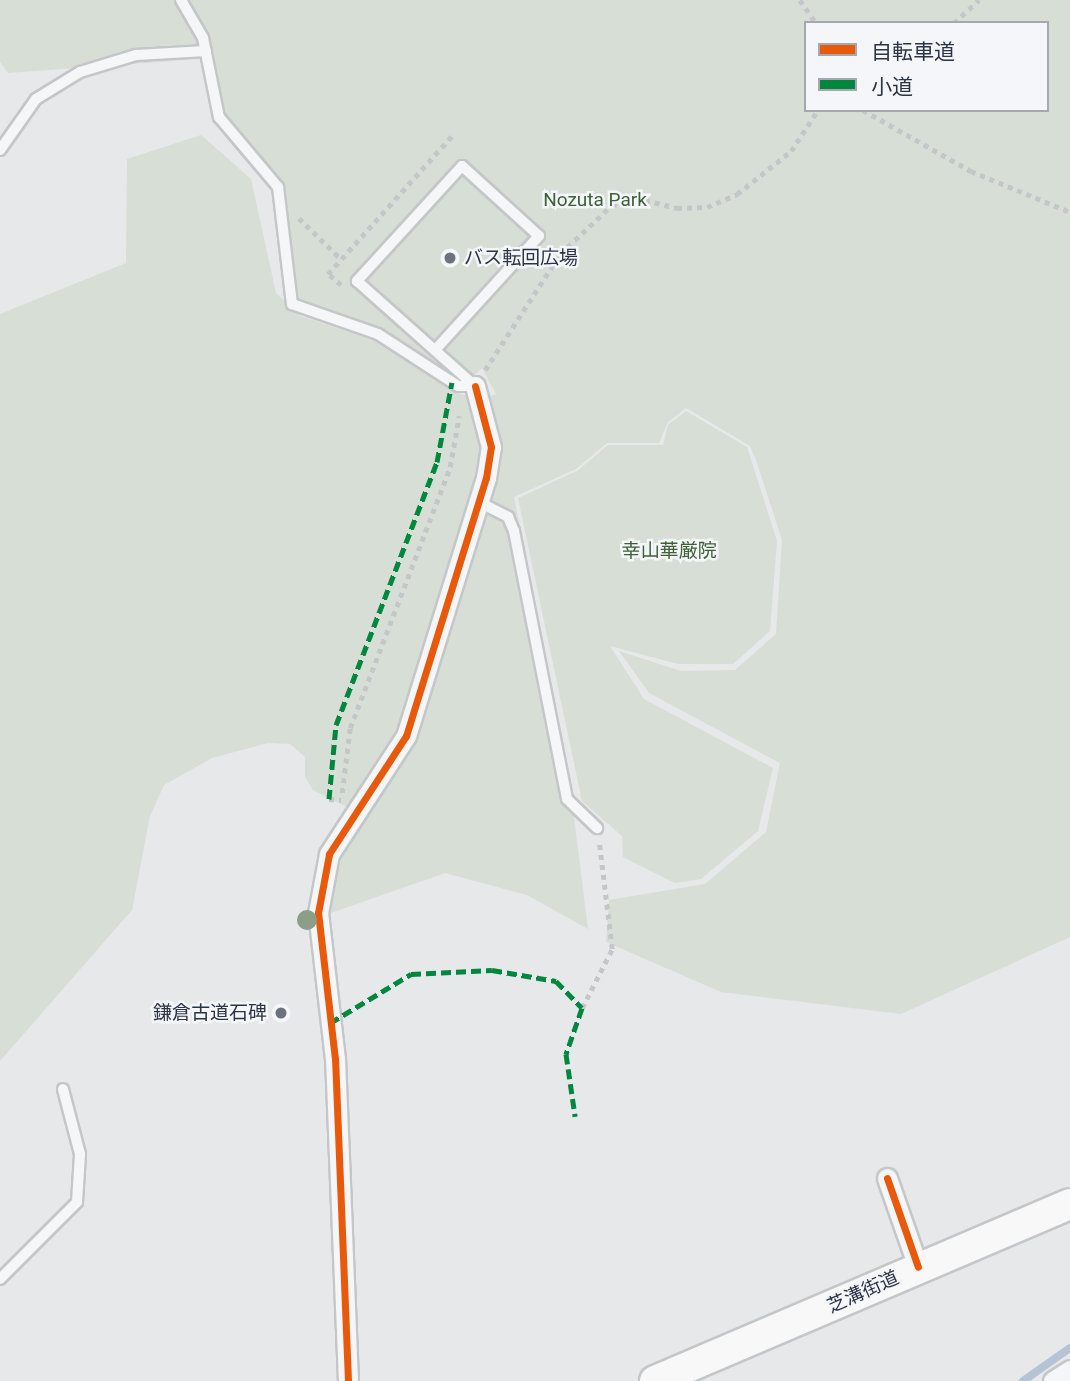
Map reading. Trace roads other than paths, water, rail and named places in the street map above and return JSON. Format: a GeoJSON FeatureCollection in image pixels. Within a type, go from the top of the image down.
{"type":"FeatureCollection","features":[{"type":"Feature","properties":{"kind":"main road","name":"芝溝街道"},"geometry":{"type":"LineString","coordinates":[[655,1381],[1070,1204]]}},
{"type":"Feature","properties":{"kind":"street"},"geometry":{"type":"LineString","coordinates":[[348,1381],[335,1059],[316,938],[329,854],[406,736],[479,502],[491,447],[469,386]]}},
{"type":"Feature","properties":{"kind":"street"},"geometry":{"type":"LineString","coordinates":[[887,1178],[918,1267]]}},
{"type":"Feature","properties":{"kind":"street"},"geometry":{"type":"LineString","coordinates":[[1054,1381],[1070,1370]]}},
{"type":"Feature","properties":{"kind":"lane"},"geometry":{"type":"LineString","coordinates":[[181,0],[206,51],[219,117],[274,180],[282,216],[292,304],[379,334],[469,386]]}},
{"type":"Feature","properties":{"kind":"lane"},"geometry":{"type":"LineString","coordinates":[[0,150],[36,99],[80,72],[136,55],[206,51]]}},
{"type":"Feature","properties":{"kind":"lane"},"geometry":{"type":"LineString","coordinates":[[436,349],[539,236],[462,166],[358,281],[436,349],[469,386]]}},
{"type":"Feature","properties":{"kind":"lane"},"geometry":{"type":"LineString","coordinates":[[479,502],[508,517],[514,531],[567,799],[597,828]]}},
{"type":"Feature","properties":{"kind":"lane"},"geometry":{"type":"LineString","coordinates":[[0,1279],[77,1202],[79,1154],[63,1089]]}},
{"type":"Feature","properties":{"kind":"waterway"},"geometry":{"type":"LineString","coordinates":[[1023,1381],[1070,1348]]}},
{"type":"Feature","properties":{"kind":"place","name":"バス転回広場"},"geometry":{"type":"Point","coordinates":[450,258]}},
{"type":"Feature","properties":{"kind":"place","name":"鎌倉古道石碑"},"geometry":{"type":"Point","coordinates":[281,1013]}},
{"type":"Feature","properties":{"kind":"park label","name":"Nozuta Park"},"geometry":{"type":"Point","coordinates":[595,200]}},
{"type":"Feature","properties":{"kind":"park label","name":"幸山華厳院"},"geometry":{"type":"Point","coordinates":[669,551]}}]}
